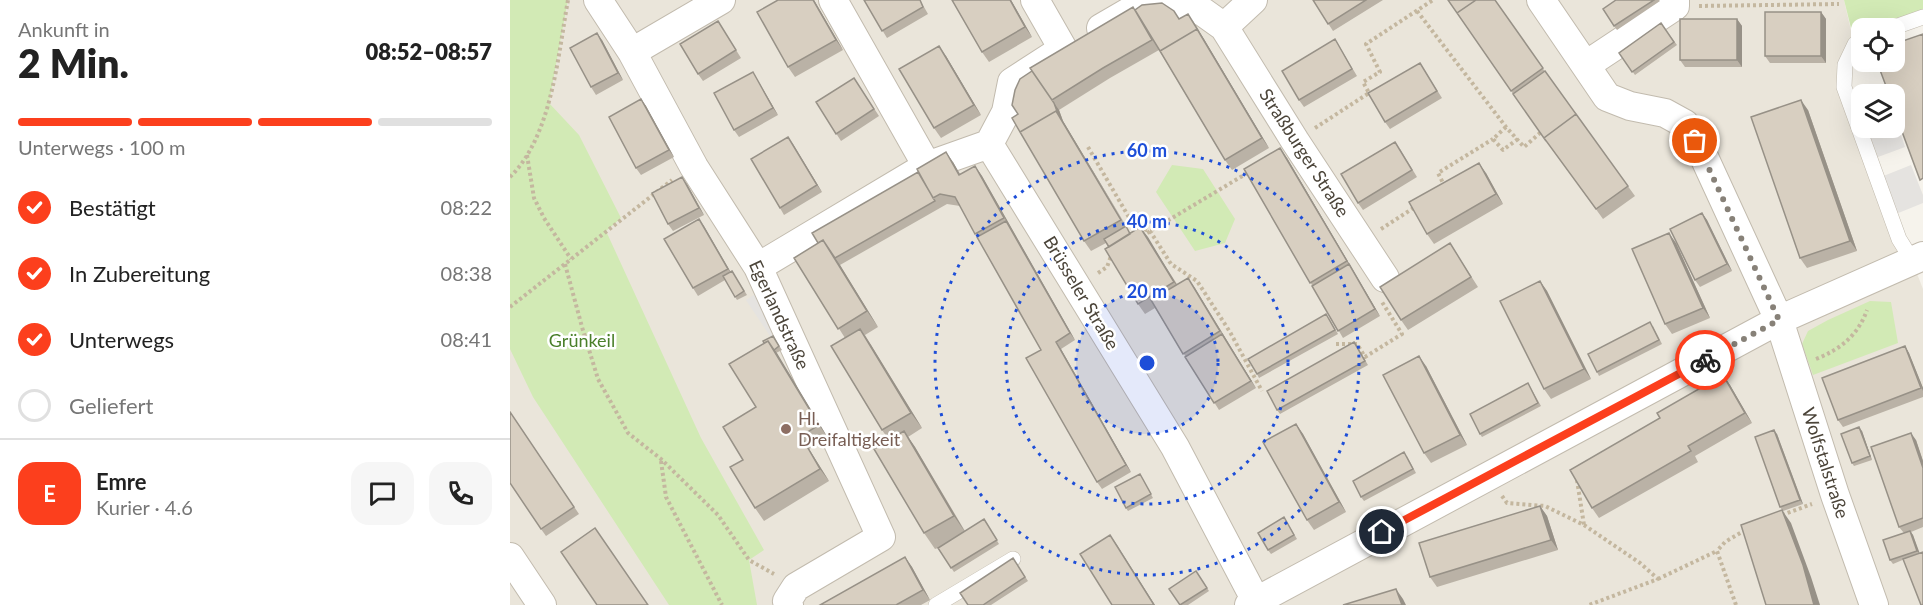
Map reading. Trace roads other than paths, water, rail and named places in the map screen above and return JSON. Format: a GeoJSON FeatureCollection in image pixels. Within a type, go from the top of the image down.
{"type":"FeatureCollection","features":[{"type":"Feature","properties":{"kind":"street","name":"Egerlandstraße"},"geometry":{"type":"LineString","coordinates":[[598,0],[632,52],[694,167],[758,267],[881,537],[792,596]]}},
{"type":"Feature","properties":{"kind":"street"},"geometry":{"type":"LineString","coordinates":[[632,52],[721,0]]}},
{"type":"Feature","properties":{"kind":"street"},"geometry":{"type":"LineString","coordinates":[[833,0],[927,166]]}},
{"type":"Feature","properties":{"kind":"street"},"geometry":{"type":"LineString","coordinates":[[1035,0],[1063,49]]}},
{"type":"Feature","properties":{"kind":"street"},"geometry":{"type":"LineString","coordinates":[[758,267],[927,166],[989,144],[1006,112],[1012,82],[1063,49],[1139,6],[1170,0],[1203,12],[1223,14],[1253,0]]}},
{"type":"Feature","properties":{"kind":"street","name":"Wolfstalstraße"},"geometry":{"type":"LineString","coordinates":[[1542,0],[1607,96],[1630,106],[1665,113],[1685,124],[1704,158],[1779,320],[1835,495],[1874,605]]}},
{"type":"Feature","properties":{"kind":"street"},"geometry":{"type":"LineString","coordinates":[[1586,65],[1675,3]]}},
{"type":"Feature","properties":{"kind":"street","name":"Straßburger Straße"},"geometry":{"type":"LineString","coordinates":[[1223,14],[1295,141],[1385,278]]}},
{"type":"Feature","properties":{"kind":"street","name":"Brüsseler Straße"},"geometry":{"type":"LineString","coordinates":[[989,144],[1175,447],[1252,603]]}},
{"type":"Feature","properties":{"kind":"street"},"geometry":{"type":"LineString","coordinates":[[1252,603],[1779,320],[1918,258]]}},
{"type":"Feature","properties":{"kind":"street"},"geometry":{"type":"LineString","coordinates":[[510,557],[542,605]]}},
{"type":"Feature","properties":{"kind":"lane"},"geometry":{"type":"LineString","coordinates":[[1905,23],[1923,17]]}},
{"type":"Feature","properties":{"kind":"lane"},"geometry":{"type":"LineString","coordinates":[[1851,51],[1845,65],[1844,87],[1899,239],[1918,258]]}},
{"type":"Feature","properties":{"kind":"lane"},"geometry":{"type":"LineString","coordinates":[[936,605],[1013,559]]}},
{"type":"Feature","properties":{"kind":"place","name":"Hl. Dreifaltigkeit"},"geometry":{"type":"Point","coordinates":[786,429]}},
{"type":"Feature","properties":{"kind":"park label","name":"Grünkeil"},"geometry":{"type":"Point","coordinates":[582,341]}}]}
